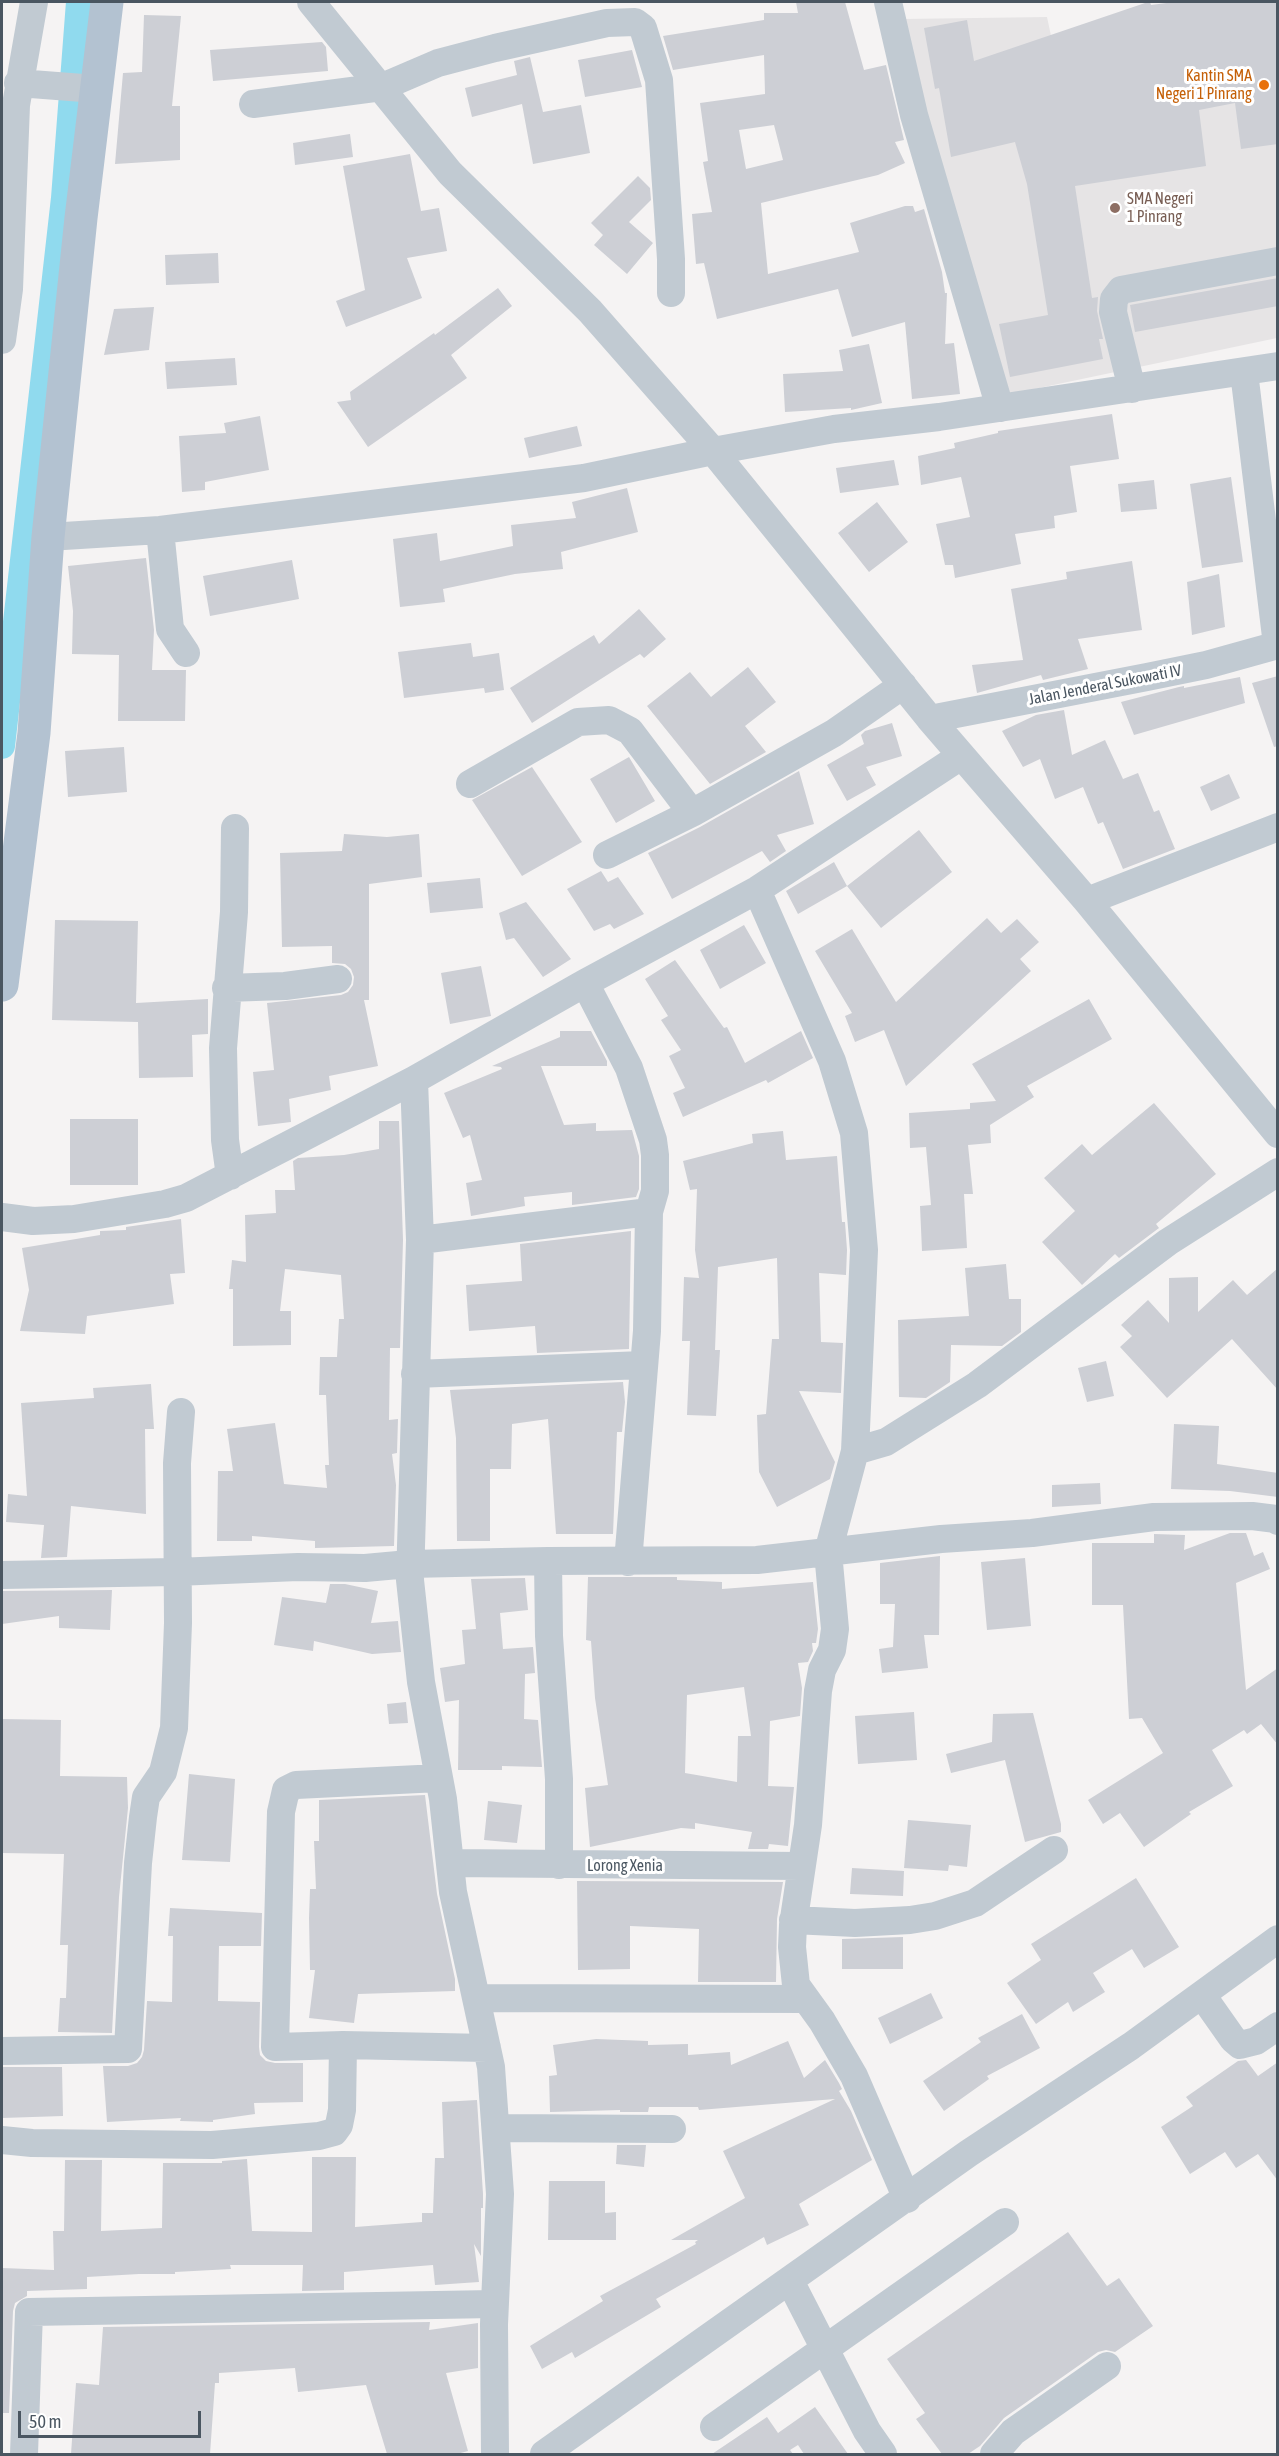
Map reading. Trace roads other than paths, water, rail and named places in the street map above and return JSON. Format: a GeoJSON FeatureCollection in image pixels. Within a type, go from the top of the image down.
{"type":"FeatureCollection","features":[{"type":"Feature","properties":{"kind":"main road"},"geometry":{"type":"LineString","coordinates":[[2,985],[34,733],[85,89],[107,2]]}},
{"type":"Feature","properties":{"kind":"street"},"geometry":{"type":"LineString","coordinates":[[2,340],[9,289],[34,2]]}},
{"type":"Feature","properties":{"kind":"street"},"geometry":{"type":"LineString","coordinates":[[311,2],[450,173],[590,311],[713,451],[930,719],[1087,901],[1278,1134]]}},
{"type":"Feature","properties":{"kind":"street"},"geometry":{"type":"LineString","coordinates":[[888,2],[914,115],[1000,408]]}},
{"type":"Feature","properties":{"kind":"street"},"geometry":{"type":"LineString","coordinates":[[253,104],[382,87],[438,63],[607,23],[629,21],[643,28],[658,80],[671,259],[671,293]]}},
{"type":"Feature","properties":{"kind":"street"},"geometry":{"type":"LineString","coordinates":[[28,84],[85,89]]}},
{"type":"Feature","properties":{"kind":"street"},"geometry":{"type":"LineString","coordinates":[[1132,389],[1113,312],[1114,298],[1121,290],[1278,261]]}},
{"type":"Feature","properties":{"kind":"street"},"geometry":{"type":"LineString","coordinates":[[48,537],[160,530],[584,478],[834,429],[1000,408],[1278,366]]}},
{"type":"Feature","properties":{"kind":"street"},"geometry":{"type":"LineString","coordinates":[[1244,372],[1277,645]]}},
{"type":"Feature","properties":{"kind":"street"},"geometry":{"type":"LineString","coordinates":[[160,530],[170,629],[186,653]]}},
{"type":"Feature","properties":{"kind":"street","name":"Jalan Jenderal Sukowati IV"},"geometry":{"type":"LineString","coordinates":[[930,719],[1147,677],[1277,645]]}},
{"type":"Feature","properties":{"kind":"street"},"geometry":{"type":"LineString","coordinates":[[607,855],[692,813],[834,733],[903,685]]}},
{"type":"Feature","properties":{"kind":"street"},"geometry":{"type":"LineString","coordinates":[[470,784],[578,722],[609,720],[630,730],[692,813]]}},
{"type":"Feature","properties":{"kind":"street"},"geometry":{"type":"LineString","coordinates":[[2,1217],[33,1221],[74,1219],[165,1204],[186,1197],[230,1176],[414,1080],[585,983],[757,890],[961,756]]}},
{"type":"Feature","properties":{"kind":"street"},"geometry":{"type":"LineString","coordinates":[[1087,901],[1278,827]]}},
{"type":"Feature","properties":{"kind":"street"},"geometry":{"type":"LineString","coordinates":[[230,1176],[223,1101],[226,988],[234,912],[235,828]]}},
{"type":"Feature","properties":{"kind":"street"},"geometry":{"type":"LineString","coordinates":[[757,890],[832,1061],[854,1133],[864,1250],[855,1451],[828,1552],[835,1629],[832,1650],[822,1670],[818,1690],[813,1780],[793,1920],[792,1947],[796,1985],[822,2021],[854,2076],[908,2199]]}},
{"type":"Feature","properties":{"kind":"street"},"geometry":{"type":"LineString","coordinates":[[226,988],[285,986],[338,979]]}},
{"type":"Feature","properties":{"kind":"street"},"geometry":{"type":"LineString","coordinates":[[585,983],[629,1068],[653,1140],[655,1191],[649,1212],[649,1280],[628,1562]]}},
{"type":"Feature","properties":{"kind":"street"},"geometry":{"type":"LineString","coordinates":[[414,1080],[420,1240],[409,1564],[421,1682],[438,1778],[456,1913],[491,2067],[500,2194],[495,2304],[495,2454]]}},
{"type":"Feature","properties":{"kind":"street"},"geometry":{"type":"LineString","coordinates":[[855,1451],[886,1442],[978,1384],[1168,1242],[1278,1172]]}},
{"type":"Feature","properties":{"kind":"street"},"geometry":{"type":"LineString","coordinates":[[420,1240],[649,1212]]}},
{"type":"Feature","properties":{"kind":"street"},"geometry":{"type":"LineString","coordinates":[[415,1374],[643,1365]]}},
{"type":"Feature","properties":{"kind":"street"},"geometry":{"type":"LineString","coordinates":[[2,2051],[128,2049],[138,1863],[143,1817],[146,1797],[163,1772],[174,1728],[178,1623],[177,1463],[181,1412]]}},
{"type":"Feature","properties":{"kind":"street"},"geometry":{"type":"LineString","coordinates":[[2,1575],[298,1567],[365,1568],[409,1564],[548,1561],[757,1560],[941,1539],[1032,1533],[1154,1517],[1217,1515],[1277,1519]]}},
{"type":"Feature","properties":{"kind":"street"},"geometry":{"type":"LineString","coordinates":[[548,1561],[549,1636],[559,1779],[559,1865]]}},
{"type":"Feature","properties":{"kind":"street"},"geometry":{"type":"LineString","coordinates":[[438,1778],[296,1785],[286,1790],[281,1812],[275,2047],[343,2045],[487,2048]]}},
{"type":"Feature","properties":{"kind":"street"},"geometry":{"type":"LineString","coordinates":[[793,1920],[855,1923],[910,1920],[935,1916],[975,1903],[1054,1850]]}},
{"type":"Feature","properties":{"kind":"street","name":"Lorong Xenia"},"geometry":{"type":"LineString","coordinates":[[450,1863],[800,1866]]}},
{"type":"Feature","properties":{"kind":"street"},"geometry":{"type":"LineString","coordinates":[[544,2454],[908,2199],[969,2153],[1131,2046],[1278,1939]]}},
{"type":"Feature","properties":{"kind":"street"},"geometry":{"type":"LineString","coordinates":[[1202,1995],[1233,2039],[1240,2045],[1256,2041],[1278,2026]]}},
{"type":"Feature","properties":{"kind":"street"},"geometry":{"type":"LineString","coordinates":[[476,1998],[804,1999]]}},
{"type":"Feature","properties":{"kind":"street"},"geometry":{"type":"LineString","coordinates":[[2,2140],[32,2143],[212,2145],[319,2136],[334,2132],[339,2125],[342,2110],[343,2045]]}},
{"type":"Feature","properties":{"kind":"street"},"geometry":{"type":"LineString","coordinates":[[496,2128],[672,2129]]}},
{"type":"Feature","properties":{"kind":"street"},"geometry":{"type":"LineString","coordinates":[[714,2427],[1005,2222]]}},
{"type":"Feature","properties":{"kind":"street"},"geometry":{"type":"LineString","coordinates":[[790,2281],[867,2432],[883,2454]]}},
{"type":"Feature","properties":{"kind":"street"},"geometry":{"type":"LineString","coordinates":[[24,2454],[29,2312],[495,2304]]}},
{"type":"Feature","properties":{"kind":"street"},"geometry":{"type":"LineString","coordinates":[[994,2454],[1013,2432],[1107,2366]]}},
{"type":"Feature","properties":{"kind":"waterway"},"geometry":{"type":"LineString","coordinates":[[2,746],[64,198],[79,2]]}},
{"type":"Feature","properties":{"kind":"place","name":"Kantin SMA Negeri 1 Pinrang"},"geometry":{"type":"Point","coordinates":[1264,85]}},
{"type":"Feature","properties":{"kind":"place","name":"SMA Negeri 1 Pinrang"},"geometry":{"type":"Point","coordinates":[1115,208]}}]}
